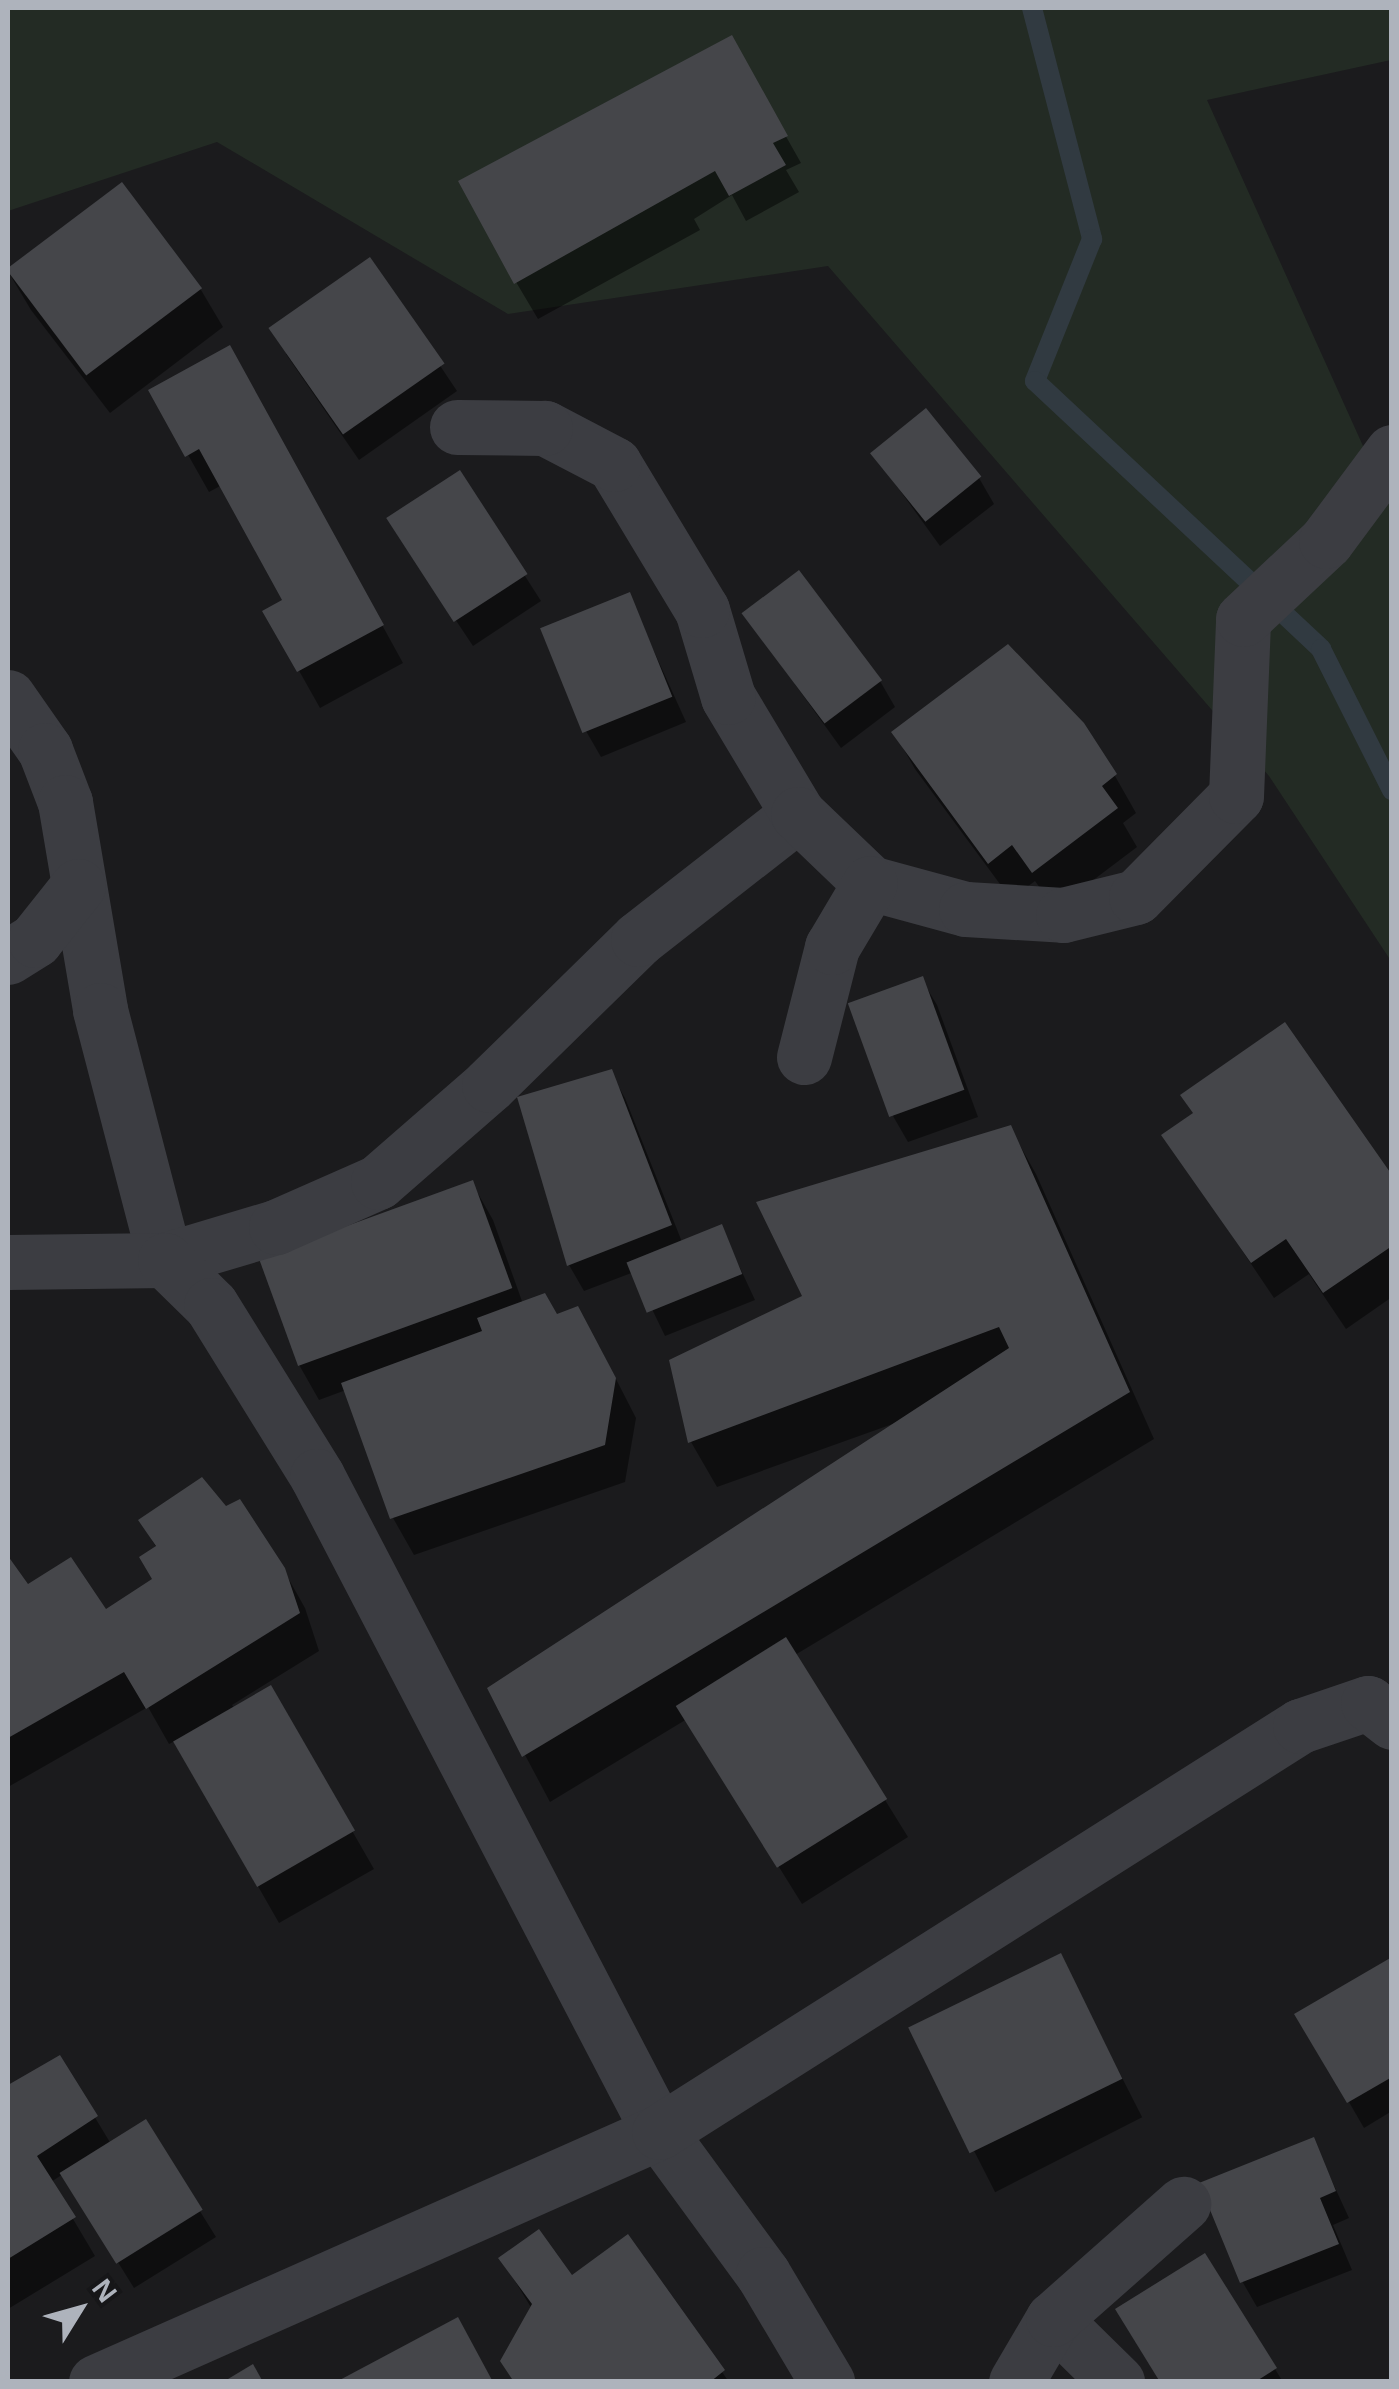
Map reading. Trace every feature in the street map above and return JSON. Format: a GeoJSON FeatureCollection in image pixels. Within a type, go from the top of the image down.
{"type":"FeatureCollection","features":[{"type":"Feature","properties":{"kind":"street"},"geometry":{"type":"LineString","coordinates":[[457,427],[545,428],[614,464],[702,610],[728,697],[798,814],[870,883],[966,910],[1063,915],[1136,897],[1236,796],[1243,620],[1326,541],[1392,452]]}},
{"type":"Feature","properties":{"kind":"street"},"geometry":{"type":"LineString","coordinates":[[8,696],[28,722],[52,768],[64,802],[100,1010],[165,1260],[210,1306],[316,1476],[659,2132],[763,2274],[827,2382]]}},
{"type":"Feature","properties":{"kind":"street"},"geometry":{"type":"LineString","coordinates":[[8,1262],[165,1260],[276,1226],[378,1182],[489,1085],[638,939],[798,814]]}},
{"type":"Feature","properties":{"kind":"street"},"geometry":{"type":"LineString","coordinates":[[804,1057],[832,947],[870,883]]}},
{"type":"Feature","properties":{"kind":"street"},"geometry":{"type":"LineString","coordinates":[[8,956],[35,940],[78,886]]}},
{"type":"Feature","properties":{"kind":"street"},"geometry":{"type":"LineString","coordinates":[[96,2382],[659,2132],[1300,1726],[1368,1703],[1392,1722]]}},
{"type":"Feature","properties":{"kind":"street"},"geometry":{"type":"LineString","coordinates":[[1016,2382],[1053,2319],[1183,2204]]}},
{"type":"Feature","properties":{"kind":"street"},"geometry":{"type":"LineString","coordinates":[[1053,2319],[1118,2382]]}},
{"type":"Feature","properties":{"kind":"shaded area"},"geometry":{"type":"Polygon","coordinates":[[[8,8],[1391,8],[1391,60],[1207,100],[1391,508],[1391,961],[1269,776],[828,266],[508,314],[217,142],[8,211],[8,8]]]}},
{"type":"Feature","properties":{"kind":"building"},"geometry":{"type":"Polygon","coordinates":[[[732,35],[788,136],[773,143],[786,165],[729,196],[715,171],[514,284],[458,181],[732,35]]]}},
{"type":"Feature","properties":{"kind":"building"},"geometry":{"type":"Polygon","coordinates":[[[122,182],[202,288],[86,375],[8,268],[122,182]]]}},
{"type":"Feature","properties":{"kind":"building"},"geometry":{"type":"Polygon","coordinates":[[[370,257],[445,363],[343,435],[268,328],[370,257]]]}},
{"type":"Feature","properties":{"kind":"building"},"geometry":{"type":"Polygon","coordinates":[[[230,345],[384,625],[297,672],[262,611],[282,600],[199,449],[185,457],[148,390],[230,345]]]}},
{"type":"Feature","properties":{"kind":"building"},"geometry":{"type":"Polygon","coordinates":[[[926,408],[981,476],[925,522],[870,453],[926,408]]]}},
{"type":"Feature","properties":{"kind":"building"},"geometry":{"type":"Polygon","coordinates":[[[460,470],[528,574],[454,622],[386,518],[460,470]]]}},
{"type":"Feature","properties":{"kind":"building"},"geometry":{"type":"Polygon","coordinates":[[[799,570],[882,680],[825,724],[741,613],[799,570]]]}},
{"type":"Feature","properties":{"kind":"building"},"geometry":{"type":"Polygon","coordinates":[[[630,592],[672,697],[582,733],[540,628],[630,592]]]}},
{"type":"Feature","properties":{"kind":"building"},"geometry":{"type":"Polygon","coordinates":[[[1008,644],[1084,723],[1117,774],[1102,786],[1118,808],[1032,873],[1012,845],[988,864],[891,732],[1008,644]]]}},
{"type":"Feature","properties":{"kind":"building"},"geometry":{"type":"Polygon","coordinates":[[[923,976],[964,1090],[889,1117],[848,1003],[923,976]]]}},
{"type":"Feature","properties":{"kind":"building"},"geometry":{"type":"Polygon","coordinates":[[[1285,1022],[1392,1175],[1392,1246],[1323,1293],[1286,1239],[1251,1263],[1161,1135],[1193,1113],[1180,1095],[1285,1022]]]}},
{"type":"Feature","properties":{"kind":"building"},"geometry":{"type":"Polygon","coordinates":[[[612,1069],[672,1225],[567,1266],[517,1097],[612,1069]]]}},
{"type":"Feature","properties":{"kind":"building"},"geometry":{"type":"Polygon","coordinates":[[[1011,1125],[1130,1392],[522,1757],[487,1688],[1009,1348],[999,1327],[688,1443],[669,1360],[802,1296],[756,1202],[1011,1125]]]}},
{"type":"Feature","properties":{"kind":"building"},"geometry":{"type":"Polygon","coordinates":[[[473,1180],[512,1288],[298,1366],[259,1258],[473,1180]]]}},
{"type":"Feature","properties":{"kind":"building"},"geometry":{"type":"Polygon","coordinates":[[[722,1224],[742,1274],[647,1313],[627,1263],[722,1224]]]}},
{"type":"Feature","properties":{"kind":"building"},"geometry":{"type":"Polygon","coordinates":[[[545,1293],[557,1314],[578,1306],[616,1378],[605,1445],[390,1519],[341,1383],[482,1331],[477,1318],[545,1293]]]}},
{"type":"Feature","properties":{"kind":"building"},"geometry":{"type":"Polygon","coordinates":[[[202,1477],[226,1506],[240,1499],[285,1568],[300,1613],[146,1709],[124,1672],[8,1738],[8,1556],[28,1584],[71,1557],[106,1609],[152,1579],[139,1557],[156,1546],[138,1520],[202,1477]]]}},
{"type":"Feature","properties":{"kind":"building"},"geometry":{"type":"Polygon","coordinates":[[[786,1637],[887,1799],[777,1868],[676,1706],[786,1637]]]}},
{"type":"Feature","properties":{"kind":"building"},"geometry":{"type":"Polygon","coordinates":[[[271,1685],[355,1830],[257,1887],[173,1742],[271,1685]]]}},
{"type":"Feature","properties":{"kind":"building"},"geometry":{"type":"Polygon","coordinates":[[[1061,1953],[1122,2079],[970,2153],[908,2028],[1061,1953]]]}},
{"type":"Feature","properties":{"kind":"building"},"geometry":{"type":"Polygon","coordinates":[[[1392,1957],[1392,2077],[1347,2103],[1294,2014],[1392,1957]]]}},
{"type":"Feature","properties":{"kind":"building"},"geometry":{"type":"Polygon","coordinates":[[[60,2055],[98,2116],[37,2156],[76,2217],[8,2259],[8,2085],[60,2055]]]}},
{"type":"Feature","properties":{"kind":"building"},"geometry":{"type":"Polygon","coordinates":[[[146,2119],[203,2210],[116,2264],[59,2173],[146,2119]]]}},
{"type":"Feature","properties":{"kind":"building"},"geometry":{"type":"Polygon","coordinates":[[[1314,2137],[1336,2191],[1320,2198],[1339,2244],[1240,2283],[1199,2183],[1314,2137]]]}},
{"type":"Feature","properties":{"kind":"building"},"geometry":{"type":"Polygon","coordinates":[[[539,2229],[572,2275],[628,2234],[725,2370],[710,2382],[514,2382],[500,2361],[532,2304],[498,2258],[539,2229]]]}},
{"type":"Feature","properties":{"kind":"building"},"geometry":{"type":"Polygon","coordinates":[[[1205,2253],[1277,2368],[1255,2382],[1160,2382],[1115,2309],[1205,2253]]]}},
{"type":"Feature","properties":{"kind":"building"},"geometry":{"type":"Polygon","coordinates":[[[458,2317],[493,2382],[336,2382],[458,2317]]]}},
{"type":"Feature","properties":{"kind":"building"},"geometry":{"type":"Polygon","coordinates":[[[253,2364],[263,2382],[223,2382],[253,2364]]]}},
{"type":"Feature","properties":{"kind":"waterway"},"geometry":{"type":"LineString","coordinates":[[1032,8],[1092,239],[1035,381],[1321,649],[1392,790]]}}]}
